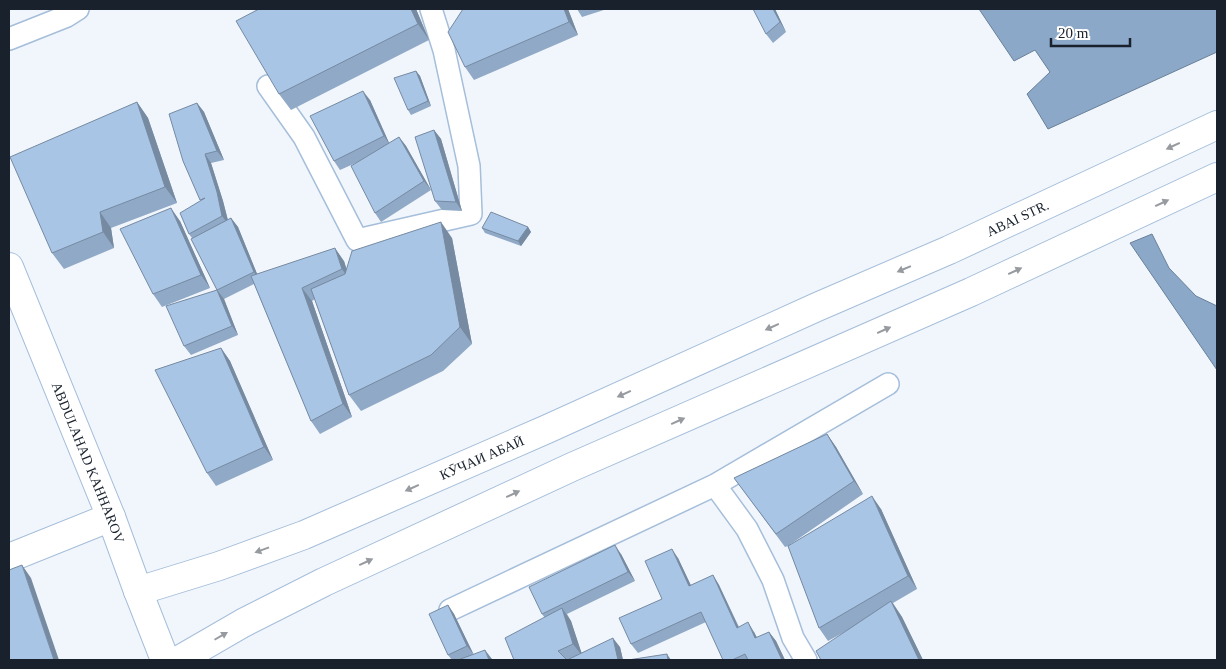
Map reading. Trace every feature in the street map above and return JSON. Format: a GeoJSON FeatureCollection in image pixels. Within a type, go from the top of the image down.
{"type":"FeatureCollection","features":[{"type":"Feature","properties":{"kind":"main road","name":"ABAI STR."},"geometry":{"type":"LineString","coordinates":[[949,250],[1217,125]]}},
{"type":"Feature","properties":{"kind":"main road"},"geometry":{"type":"LineString","coordinates":[[179,660],[243,623],[324,582],[572,467],[971,292],[1217,178]]}},
{"type":"Feature","properties":{"kind":"main road","name":"КӮЧАИ АБАӢ"},"geometry":{"type":"LineString","coordinates":[[138,591],[219,566],[304,534],[545,430],[808,311],[949,250]]}},
{"type":"Feature","properties":{"kind":"main road","name":"ABDULAHAD KAHHAROV"},"geometry":{"type":"LineString","coordinates":[[9,267],[111,516],[165,660]]}},
{"type":"Feature","properties":{"kind":"main road"},"geometry":{"type":"LineString","coordinates":[[9,558],[111,516]]}},
{"type":"Feature","properties":{"kind":"street"},"geometry":{"type":"LineString","coordinates":[[9,39],[67,16],[78,9]]}},
{"type":"Feature","properties":{"kind":"street"},"geometry":{"type":"LineString","coordinates":[[268,86],[304,137],[357,240],[471,214],[469,166],[444,50],[431,9]]}},
{"type":"Feature","properties":{"kind":"street"},"geometry":{"type":"LineString","coordinates":[[450,610],[715,485],[888,384]]}},
{"type":"Feature","properties":{"kind":"street"},"geometry":{"type":"LineString","coordinates":[[715,485],[747,529],[773,580],[793,638],[806,660]]}},
{"type":"Feature","properties":{"kind":"water"},"geometry":{"type":"Polygon","coordinates":[[[979,9],[1217,9],[1217,52],[1048,129],[1027,94],[1050,72],[1035,50],[1014,61],[979,9]]]}},
{"type":"Feature","properties":{"kind":"water"},"geometry":{"type":"Polygon","coordinates":[[[1152,234],[1169,268],[1196,296],[1217,306],[1217,370],[1130,243],[1152,234]]]}},
{"type":"Feature","properties":{"kind":"building"},"geometry":{"type":"Polygon","coordinates":[[[259,9],[411,9],[418,24],[279,94],[236,21],[259,9]]]}},
{"type":"Feature","properties":{"kind":"building"},"geometry":{"type":"Polygon","coordinates":[[[463,9],[564,9],[569,22],[465,67],[448,32],[463,9]]]}},
{"type":"Feature","properties":{"kind":"building"},"geometry":{"type":"Polygon","coordinates":[[[753,9],[773,9],[780,22],[766,34],[753,9]]]}},
{"type":"Feature","properties":{"kind":"building"},"geometry":{"type":"Polygon","coordinates":[[[416,71],[428,101],[408,110],[394,78],[416,71]]]}},
{"type":"Feature","properties":{"kind":"building"},"geometry":{"type":"Polygon","coordinates":[[[363,91],[384,136],[334,161],[310,116],[363,91]]]}},
{"type":"Feature","properties":{"kind":"building"},"geometry":{"type":"Polygon","coordinates":[[[137,102],[165,187],[100,212],[103,232],[52,253],[10,157],[137,102]]]}},
{"type":"Feature","properties":{"kind":"building"},"geometry":{"type":"Polygon","coordinates":[[[197,103],[217,151],[205,154],[217,192],[222,216],[189,234],[180,213],[205,198],[200,200],[183,161],[169,114],[197,103]]]}},
{"type":"Feature","properties":{"kind":"building"},"geometry":{"type":"Polygon","coordinates":[[[434,130],[456,202],[435,201],[415,137],[434,130]]]}},
{"type":"Feature","properties":{"kind":"building"},"geometry":{"type":"Polygon","coordinates":[[[399,137],[424,181],[375,213],[351,166],[399,137]]]}},
{"type":"Feature","properties":{"kind":"building"},"geometry":{"type":"Polygon","coordinates":[[[171,208],[201,275],[153,294],[120,229],[171,208]]]}},
{"type":"Feature","properties":{"kind":"building"},"geometry":{"type":"Polygon","coordinates":[[[491,212],[528,227],[518,241],[482,228],[491,212]]]}},
{"type":"Feature","properties":{"kind":"building"},"geometry":{"type":"Polygon","coordinates":[[[231,218],[254,272],[217,290],[191,239],[231,218]]]}},
{"type":"Feature","properties":{"kind":"building"},"geometry":{"type":"Polygon","coordinates":[[[441,222],[460,327],[431,355],[349,395],[311,289],[345,274],[352,251],[441,222]]]}},
{"type":"Feature","properties":{"kind":"building"},"geometry":{"type":"Polygon","coordinates":[[[335,248],[342,269],[302,288],[343,404],[311,421],[251,276],[335,248]]]}},
{"type":"Feature","properties":{"kind":"building"},"geometry":{"type":"Polygon","coordinates":[[[217,290],[232,326],[184,346],[166,306],[217,290]]]}},
{"type":"Feature","properties":{"kind":"building"},"geometry":{"type":"Polygon","coordinates":[[[221,348],[264,447],[207,473],[155,370],[221,348]]]}},
{"type":"Feature","properties":{"kind":"building"},"geometry":{"type":"Polygon","coordinates":[[[827,434],[854,481],[776,534],[734,478],[827,434]]]}},
{"type":"Feature","properties":{"kind":"building"},"geometry":{"type":"Polygon","coordinates":[[[872,496],[908,576],[819,628],[788,546],[872,496]]]}},
{"type":"Feature","properties":{"kind":"building"},"geometry":{"type":"Polygon","coordinates":[[[615,545],[628,572],[542,614],[529,587],[615,545]]]}},
{"type":"Feature","properties":{"kind":"building"},"geometry":{"type":"Polygon","coordinates":[[[672,549],[689,586],[713,575],[737,628],[748,622],[755,638],[769,632],[782,660],[748,660],[745,654],[732,660],[723,660],[701,612],[631,644],[619,618],[662,599],[645,561],[672,549]]]}},
{"type":"Feature","properties":{"kind":"building"},"geometry":{"type":"Polygon","coordinates":[[[22,565],[54,660],[9,660],[9,570],[22,565]]]}},
{"type":"Feature","properties":{"kind":"building"},"geometry":{"type":"Polygon","coordinates":[[[891,601],[919,660],[821,660],[816,651],[891,601]]]}},
{"type":"Feature","properties":{"kind":"building"},"geometry":{"type":"Polygon","coordinates":[[[448,605],[467,646],[448,655],[429,614],[448,605]]]}},
{"type":"Feature","properties":{"kind":"building"},"geometry":{"type":"Polygon","coordinates":[[[562,608],[573,644],[558,651],[567,660],[514,660],[505,638],[562,608]]]}},
{"type":"Feature","properties":{"kind":"building"},"geometry":{"type":"Polygon","coordinates":[[[613,638],[618,660],[569,659],[613,638]]]}},
{"type":"Feature","properties":{"kind":"building"},"geometry":{"type":"Polygon","coordinates":[[[485,650],[489,660],[458,660],[485,650]]]}},
{"type":"Feature","properties":{"kind":"building"},"geometry":{"type":"Polygon","coordinates":[[[667,654],[668,660],[628,660],[667,654]]]}}]}
